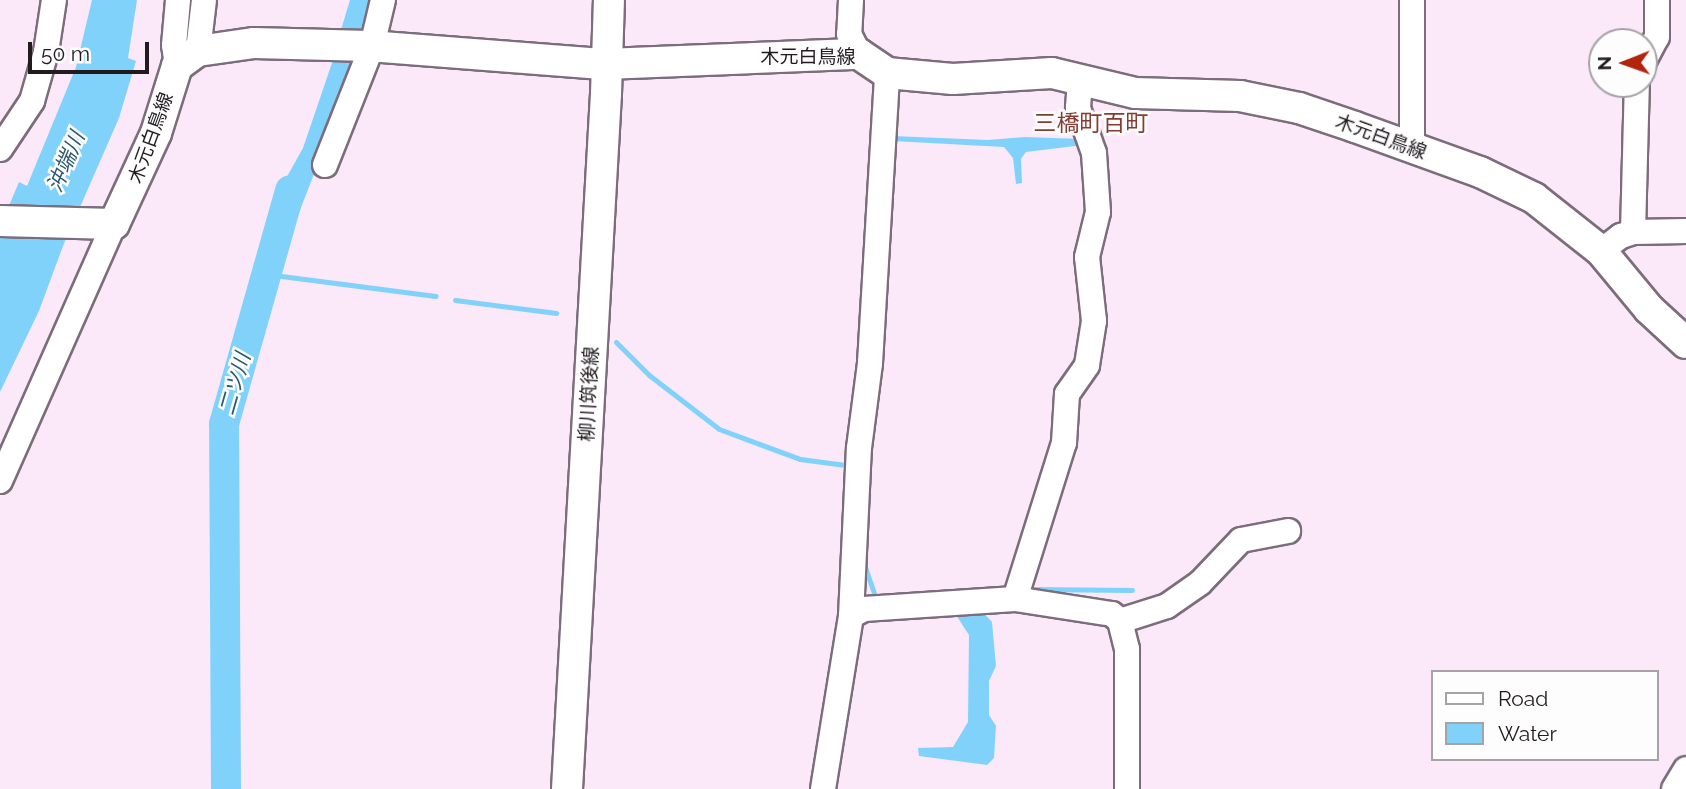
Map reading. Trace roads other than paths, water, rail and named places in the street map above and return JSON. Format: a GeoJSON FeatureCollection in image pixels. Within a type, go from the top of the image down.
{"type":"FeatureCollection","features":[{"type":"Feature","properties":{"kind":"main road","name":"柳川筑後線"},"geometry":{"type":"LineString","coordinates":[[567,789],[609,0]]}},
{"type":"Feature","properties":{"kind":"main road","name":"木元白鳥線"},"geometry":{"type":"LineString","coordinates":[[106,224],[156,132],[188,59],[254,43],[370,46],[605,64],[859,54],[887,73],[953,79],[1052,74],[1154,95],[1240,96],[1299,108],[1480,173],[1534,198],[1601,251],[1649,309],[1686,343]]}},
{"type":"Feature","properties":{"kind":"main road"},"geometry":{"type":"LineString","coordinates":[[0,221],[106,224]]}},
{"type":"Feature","properties":{"kind":"street"},"geometry":{"type":"LineString","coordinates":[[0,149],[32,101],[47,52],[54,0]]}},
{"type":"Feature","properties":{"kind":"street"},"geometry":{"type":"LineString","coordinates":[[178,0],[174,45],[188,59],[204,0]]}},
{"type":"Feature","properties":{"kind":"street"},"geometry":{"type":"LineString","coordinates":[[324,165],[370,46],[383,0]]}},
{"type":"Feature","properties":{"kind":"street"},"geometry":{"type":"LineString","coordinates":[[851,0],[849,34],[859,54]]}},
{"type":"Feature","properties":{"kind":"street"},"geometry":{"type":"LineString","coordinates":[[1412,0],[1412,148]]}},
{"type":"Feature","properties":{"kind":"street"},"geometry":{"type":"LineString","coordinates":[[1657,0],[1657,28]]}},
{"type":"Feature","properties":{"kind":"street"},"geometry":{"type":"LineString","coordinates":[[824,789],[851,616],[859,448],[870,363],[887,73]]}},
{"type":"Feature","properties":{"kind":"street"},"geometry":{"type":"LineString","coordinates":[[1015,599],[1064,443],[1067,394],[1087,365],[1094,321],[1087,257],[1098,212],[1094,153],[1078,108],[1080,81]]}},
{"type":"Feature","properties":{"kind":"street"},"geometry":{"type":"LineString","coordinates":[[1633,232],[1637,98]]}},
{"type":"Feature","properties":{"kind":"street"},"geometry":{"type":"LineString","coordinates":[[0,481],[106,224]]}},
{"type":"Feature","properties":{"kind":"street"},"geometry":{"type":"LineString","coordinates":[[1601,251],[1621,236],[1633,232],[1686,231]]}},
{"type":"Feature","properties":{"kind":"street"},"geometry":{"type":"LineString","coordinates":[[1120,621],[1167,606],[1200,583],[1241,540],[1288,531]]}},
{"type":"Feature","properties":{"kind":"street"},"geometry":{"type":"LineString","coordinates":[[851,616],[864,609],[1015,599],[1112,614],[1120,621],[1127,649],[1126,789]]}},
{"type":"Feature","properties":{"kind":"street"},"geometry":{"type":"LineString","coordinates":[[1674,789],[1686,769]]}},
{"type":"Feature","properties":{"kind":"water","name":"沖端川"},"geometry":{"type":"Polygon","coordinates":[[[92,0],[137,0],[128,58],[136,61],[119,118],[63,246],[39,311],[0,392],[0,227],[19,182],[27,186],[76,67],[92,0]]]}},
{"type":"Feature","properties":{"kind":"water"},"geometry":{"type":"Polygon","coordinates":[[[350,0],[375,0],[365,33],[340,33],[350,0]]]}},
{"type":"Feature","properties":{"kind":"water"},"geometry":{"type":"Polygon","coordinates":[[[335,54],[361,54],[291,233],[270,227],[284,182],[303,148],[335,54]]]}},
{"type":"Feature","properties":{"kind":"water"},"geometry":{"type":"Polygon","coordinates":[[[893,136],[988,140],[1025,137],[1081,139],[1083,145],[1026,152],[1021,159],[1022,183],[1016,184],[1013,158],[1004,147],[893,141],[893,136]]]}},
{"type":"Feature","properties":{"kind":"water"},"geometry":{"type":"Polygon","coordinates":[[[982,611],[992,622],[996,666],[989,681],[989,715],[996,726],[994,758],[987,765],[919,756],[918,748],[953,747],[968,722],[969,635],[956,615],[982,611]]]}},
{"type":"Feature","properties":{"kind":"waterway","name":"二ツ川"},"geometry":{"type":"LineString","coordinates":[[226,789],[224,424],[290,190]]}},
{"type":"Feature","properties":{"kind":"waterway"},"geometry":{"type":"LineString","coordinates":[[266,274],[436,296]]}},
{"type":"Feature","properties":{"kind":"waterway"},"geometry":{"type":"LineString","coordinates":[[455,300],[556,313]]}},
{"type":"Feature","properties":{"kind":"waterway"},"geometry":{"type":"LineString","coordinates":[[616,342],[649,375],[719,429],[800,459],[846,465]]}},
{"type":"Feature","properties":{"kind":"waterway"},"geometry":{"type":"LineString","coordinates":[[865,567],[875,596],[880,596]]}},
{"type":"Feature","properties":{"kind":"waterway"},"geometry":{"type":"LineString","coordinates":[[1032,589],[1132,590]]}},
{"type":"Feature","properties":{"kind":"district","name":"三橋町百町"},"geometry":{"type":"Point","coordinates":[1091,123]}}]}
